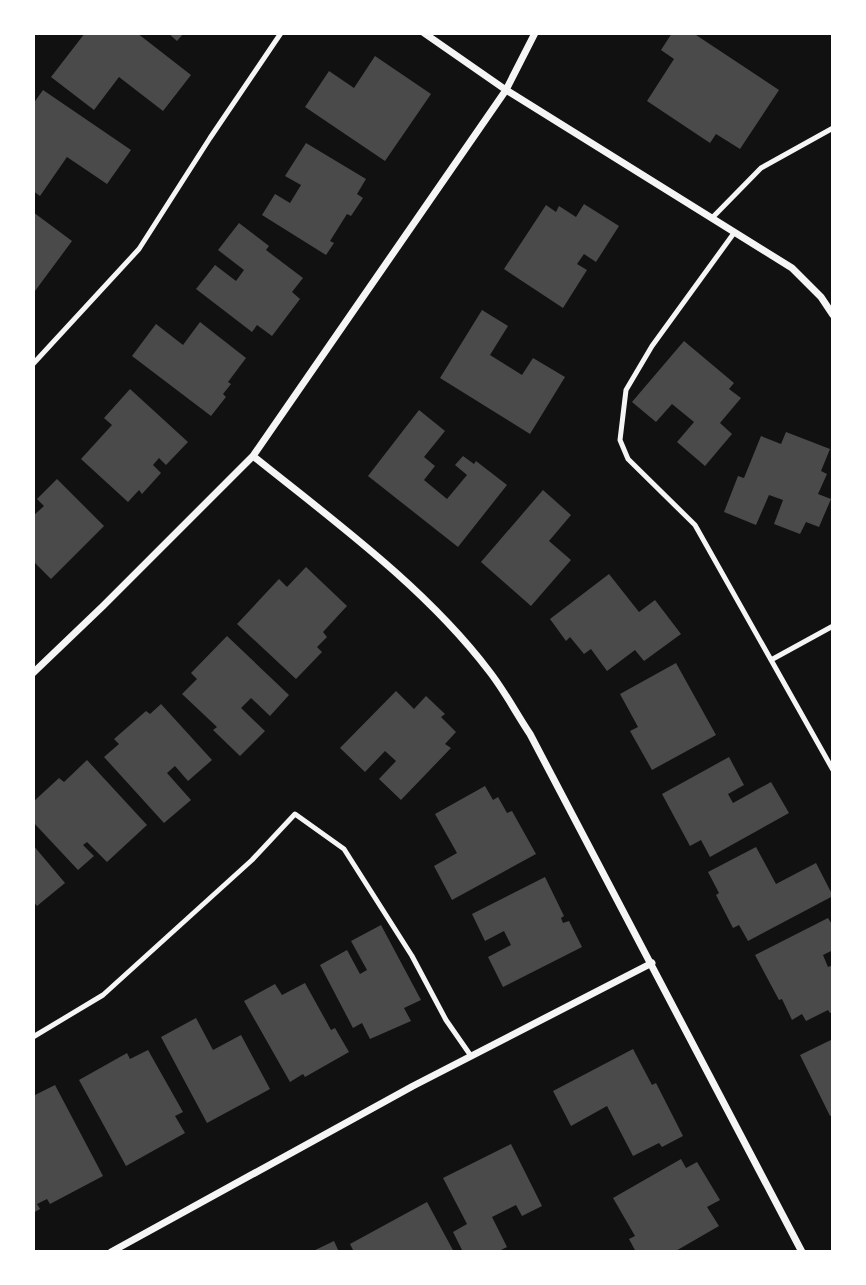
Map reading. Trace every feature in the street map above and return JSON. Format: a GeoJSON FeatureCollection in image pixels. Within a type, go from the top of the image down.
{"type":"FeatureCollection","features":[{"type":"Feature","properties":{"kind":"street"},"geometry":{"type":"LineString","coordinates":[[424,33],[506,90],[792,268],[821,297],[833,315]]}},
{"type":"Feature","properties":{"kind":"street"},"geometry":{"type":"LineString","coordinates":[[33,673],[253,456],[506,90],[535,33]]}},
{"type":"Feature","properties":{"kind":"street"},"geometry":{"type":"LineString","coordinates":[[253,456],[348,531],[408,585],[455,631],[490,671],[530,734],[802,1252]]}},
{"type":"Feature","properties":{"kind":"street"},"geometry":{"type":"LineString","coordinates":[[111,1252],[471,1056],[652,963]]}},
{"type":"Feature","properties":{"kind":"lane"},"geometry":{"type":"LineString","coordinates":[[33,364],[139,249],[209,138],[281,33]]}},
{"type":"Feature","properties":{"kind":"lane"},"geometry":{"type":"LineString","coordinates":[[712,218],[761,168],[833,128]]}},
{"type":"Feature","properties":{"kind":"lane"},"geometry":{"type":"LineString","coordinates":[[734,233],[652,346],[626,390],[620,440],[628,459],[695,525],[833,770]]}},
{"type":"Feature","properties":{"kind":"lane"},"geometry":{"type":"LineString","coordinates":[[771,660],[833,626]]}},
{"type":"Feature","properties":{"kind":"lane"},"geometry":{"type":"LineString","coordinates":[[33,1037],[103,995],[253,860],[295,814],[344,849],[412,956],[446,1020],[471,1056]]}},
{"type":"Feature","properties":{"kind":"building"},"geometry":{"type":"Polygon","coordinates":[[[85,33],[137,33],[191,75],[163,111],[119,77],[94,110],[51,77],[85,33]]]}},
{"type":"Feature","properties":{"kind":"building"},"geometry":{"type":"Polygon","coordinates":[[[168,33],[184,33],[177,41],[168,33]]]}},
{"type":"Feature","properties":{"kind":"building"},"geometry":{"type":"Polygon","coordinates":[[[672,33],[693,33],[779,90],[740,149],[716,134],[710,143],[647,101],[674,59],[661,50],[672,33]]]}},
{"type":"Feature","properties":{"kind":"building"},"geometry":{"type":"Polygon","coordinates":[[[375,56],[431,94],[385,161],[305,107],[329,71],[354,88],[375,56]]]}},
{"type":"Feature","properties":{"kind":"building"},"geometry":{"type":"Polygon","coordinates":[[[43,90],[131,150],[107,184],[67,157],[40,196],[33,191],[33,104],[43,90]]]}},
{"type":"Feature","properties":{"kind":"building"},"geometry":{"type":"Polygon","coordinates":[[[306,143],[366,179],[357,194],[363,198],[351,216],[347,214],[330,241],[334,243],[326,255],[262,215],[275,194],[290,203],[301,185],[285,176],[306,143]]]}},
{"type":"Feature","properties":{"kind":"building"},"geometry":{"type":"Polygon","coordinates":[[[584,204],[619,226],[596,262],[584,254],[577,264],[587,270],[563,308],[504,269],[546,205],[556,212],[559,206],[576,217],[584,204]]]}},
{"type":"Feature","properties":{"kind":"building"},"geometry":{"type":"Polygon","coordinates":[[[33,212],[72,241],[35,291],[33,290],[33,212]]]}},
{"type":"Feature","properties":{"kind":"building"},"geometry":{"type":"Polygon","coordinates":[[[239,223],[269,246],[266,250],[303,278],[292,292],[300,299],[272,336],[257,325],[252,332],[196,289],[215,265],[236,281],[244,270],[218,250],[239,223]]]}},
{"type":"Feature","properties":{"kind":"building"},"geometry":{"type":"Polygon","coordinates":[[[482,310],[508,326],[490,355],[522,375],[533,358],[565,377],[530,434],[440,378],[482,310]]]}},
{"type":"Feature","properties":{"kind":"building"},"geometry":{"type":"Polygon","coordinates":[[[200,322],[246,358],[228,382],[231,384],[223,394],[226,397],[211,416],[132,356],[156,324],[183,345],[200,322]]]}},
{"type":"Feature","properties":{"kind":"building"},"geometry":{"type":"Polygon","coordinates":[[[684,341],[734,383],[729,389],[741,398],[720,423],[732,434],[705,466],[677,442],[694,422],[672,404],[656,422],[632,402],[684,341]]]}},
{"type":"Feature","properties":{"kind":"building"},"geometry":{"type":"Polygon","coordinates":[[[130,389],[188,442],[166,465],[159,458],[153,465],[161,473],[142,494],[139,490],[128,502],[81,459],[112,425],[104,418],[130,389]]]}},
{"type":"Feature","properties":{"kind":"building"},"geometry":{"type":"Polygon","coordinates":[[[419,410],[445,431],[424,457],[435,466],[424,480],[447,499],[467,475],[455,465],[463,456],[474,464],[476,461],[507,485],[458,547],[368,476],[419,410]]]}},
{"type":"Feature","properties":{"kind":"building"},"geometry":{"type":"Polygon","coordinates":[[[786,432],[830,449],[821,471],[827,474],[818,494],[831,499],[819,527],[806,522],[800,534],[774,524],[783,500],[769,495],[756,525],[724,512],[738,476],[744,478],[761,436],[781,444],[786,432]]]}},
{"type":"Feature","properties":{"kind":"building"},"geometry":{"type":"Polygon","coordinates":[[[57,479],[104,526],[51,579],[33,561],[33,516],[44,506],[37,499],[57,479]]]}},
{"type":"Feature","properties":{"kind":"building"},"geometry":{"type":"Polygon","coordinates":[[[543,490],[571,515],[549,541],[571,560],[531,606],[481,562],[543,490]]]}},
{"type":"Feature","properties":{"kind":"building"},"geometry":{"type":"Polygon","coordinates":[[[306,567],[347,606],[323,632],[327,637],[317,647],[322,652],[296,679],[237,624],[279,579],[287,587],[306,567]]]}},
{"type":"Feature","properties":{"kind":"building"},"geometry":{"type":"Polygon","coordinates":[[[609,574],[639,612],[655,600],[681,634],[644,661],[635,650],[607,671],[591,649],[584,654],[570,637],[566,641],[550,619],[609,574]]]}},
{"type":"Feature","properties":{"kind":"building"},"geometry":{"type":"Polygon","coordinates":[[[227,636],[289,695],[270,716],[251,698],[241,708],[265,731],[240,756],[213,730],[217,727],[182,694],[197,679],[191,673],[227,636]]]}},
{"type":"Feature","properties":{"kind":"building"},"geometry":{"type":"Polygon","coordinates":[[[676,663],[716,735],[652,770],[630,731],[638,727],[620,694],[676,663]]]}},
{"type":"Feature","properties":{"kind":"building"},"geometry":{"type":"Polygon","coordinates":[[[396,691],[414,709],[426,696],[445,714],[441,717],[456,732],[445,744],[451,748],[401,800],[379,779],[396,761],[385,751],[365,772],[340,748],[396,691]]]}},
{"type":"Feature","properties":{"kind":"building"},"geometry":{"type":"Polygon","coordinates":[[[161,704],[212,760],[188,781],[175,766],[167,773],[191,800],[164,823],[104,757],[119,744],[114,739],[146,711],[150,714],[161,704]]]}},
{"type":"Feature","properties":{"kind":"building"},"geometry":{"type":"Polygon","coordinates":[[[729,757],[744,785],[728,794],[733,803],[771,782],[789,813],[710,857],[701,840],[690,846],[662,794],[729,757]]]}},
{"type":"Feature","properties":{"kind":"building"},"geometry":{"type":"Polygon","coordinates":[[[87,760],[147,825],[107,862],[87,842],[83,845],[94,856],[78,870],[33,822],[33,802],[59,778],[64,782],[87,760]]]}},
{"type":"Feature","properties":{"kind":"building"},"geometry":{"type":"Polygon","coordinates":[[[485,786],[493,800],[498,797],[507,813],[512,811],[536,854],[452,900],[434,866],[457,853],[435,814],[485,786]]]}},
{"type":"Feature","properties":{"kind":"building"},"geometry":{"type":"Polygon","coordinates":[[[33,845],[65,883],[37,906],[33,901],[33,845]]]}},
{"type":"Feature","properties":{"kind":"building"},"geometry":{"type":"Polygon","coordinates":[[[756,847],[776,884],[816,863],[833,896],[748,941],[739,925],[733,928],[708,872],[756,847]]]}},
{"type":"Feature","properties":{"kind":"building"},"geometry":{"type":"Polygon","coordinates":[[[545,877],[564,916],[561,918],[563,923],[569,921],[582,947],[503,987],[488,957],[511,945],[504,931],[485,941],[472,914],[545,877]]]}},
{"type":"Feature","properties":{"kind":"building"},"geometry":{"type":"Polygon","coordinates":[[[828,918],[833,926],[833,950],[823,955],[828,967],[833,965],[833,1012],[828,1010],[806,1021],[802,1014],[792,1020],[755,955],[828,918]]]}},
{"type":"Feature","properties":{"kind":"building"},"geometry":{"type":"Polygon","coordinates":[[[381,925],[421,1000],[404,1008],[411,1021],[370,1039],[362,1023],[353,1028],[320,965],[347,950],[360,974],[367,970],[351,941],[381,925]]]}},
{"type":"Feature","properties":{"kind":"building"},"geometry":{"type":"Polygon","coordinates":[[[305,983],[331,1030],[335,1028],[349,1052],[305,1077],[303,1074],[290,1082],[244,1001],[275,984],[282,995],[305,983]]]}},
{"type":"Feature","properties":{"kind":"building"},"geometry":{"type":"Polygon","coordinates":[[[196,1018],[213,1050],[241,1035],[270,1089],[207,1123],[161,1037],[196,1018]]]}},
{"type":"Feature","properties":{"kind":"building"},"geometry":{"type":"Polygon","coordinates":[[[833,1039],[833,1115],[830,1116],[800,1055],[833,1039]]]}},
{"type":"Feature","properties":{"kind":"building"},"geometry":{"type":"Polygon","coordinates":[[[633,1049],[652,1085],[656,1083],[683,1136],[662,1147],[659,1143],[633,1156],[607,1106],[571,1126],[553,1091],[633,1049]]]}},
{"type":"Feature","properties":{"kind":"building"},"geometry":{"type":"Polygon","coordinates":[[[148,1050],[183,1112],[175,1116],[185,1133],[126,1166],[79,1080],[127,1053],[130,1059],[148,1050]]]}},
{"type":"Feature","properties":{"kind":"building"},"geometry":{"type":"Polygon","coordinates":[[[55,1085],[103,1176],[50,1204],[47,1199],[37,1204],[40,1209],[33,1213],[33,1096],[55,1085]]]}},
{"type":"Feature","properties":{"kind":"building"},"geometry":{"type":"Polygon","coordinates":[[[511,1144],[542,1206],[522,1216],[516,1205],[492,1217],[507,1247],[497,1252],[463,1252],[453,1232],[467,1224],[443,1178],[511,1144]]]}},
{"type":"Feature","properties":{"kind":"building"},"geometry":{"type":"Polygon","coordinates":[[[681,1159],[686,1168],[697,1162],[720,1200],[707,1207],[719,1226],[674,1252],[636,1252],[629,1239],[635,1236],[613,1198],[681,1159]]]}},
{"type":"Feature","properties":{"kind":"building"},"geometry":{"type":"Polygon","coordinates":[[[427,1202],[454,1252],[354,1252],[350,1244],[427,1202]]]}},
{"type":"Feature","properties":{"kind":"building"},"geometry":{"type":"Polygon","coordinates":[[[334,1241],[339,1252],[311,1252],[334,1241]]]}}]}
